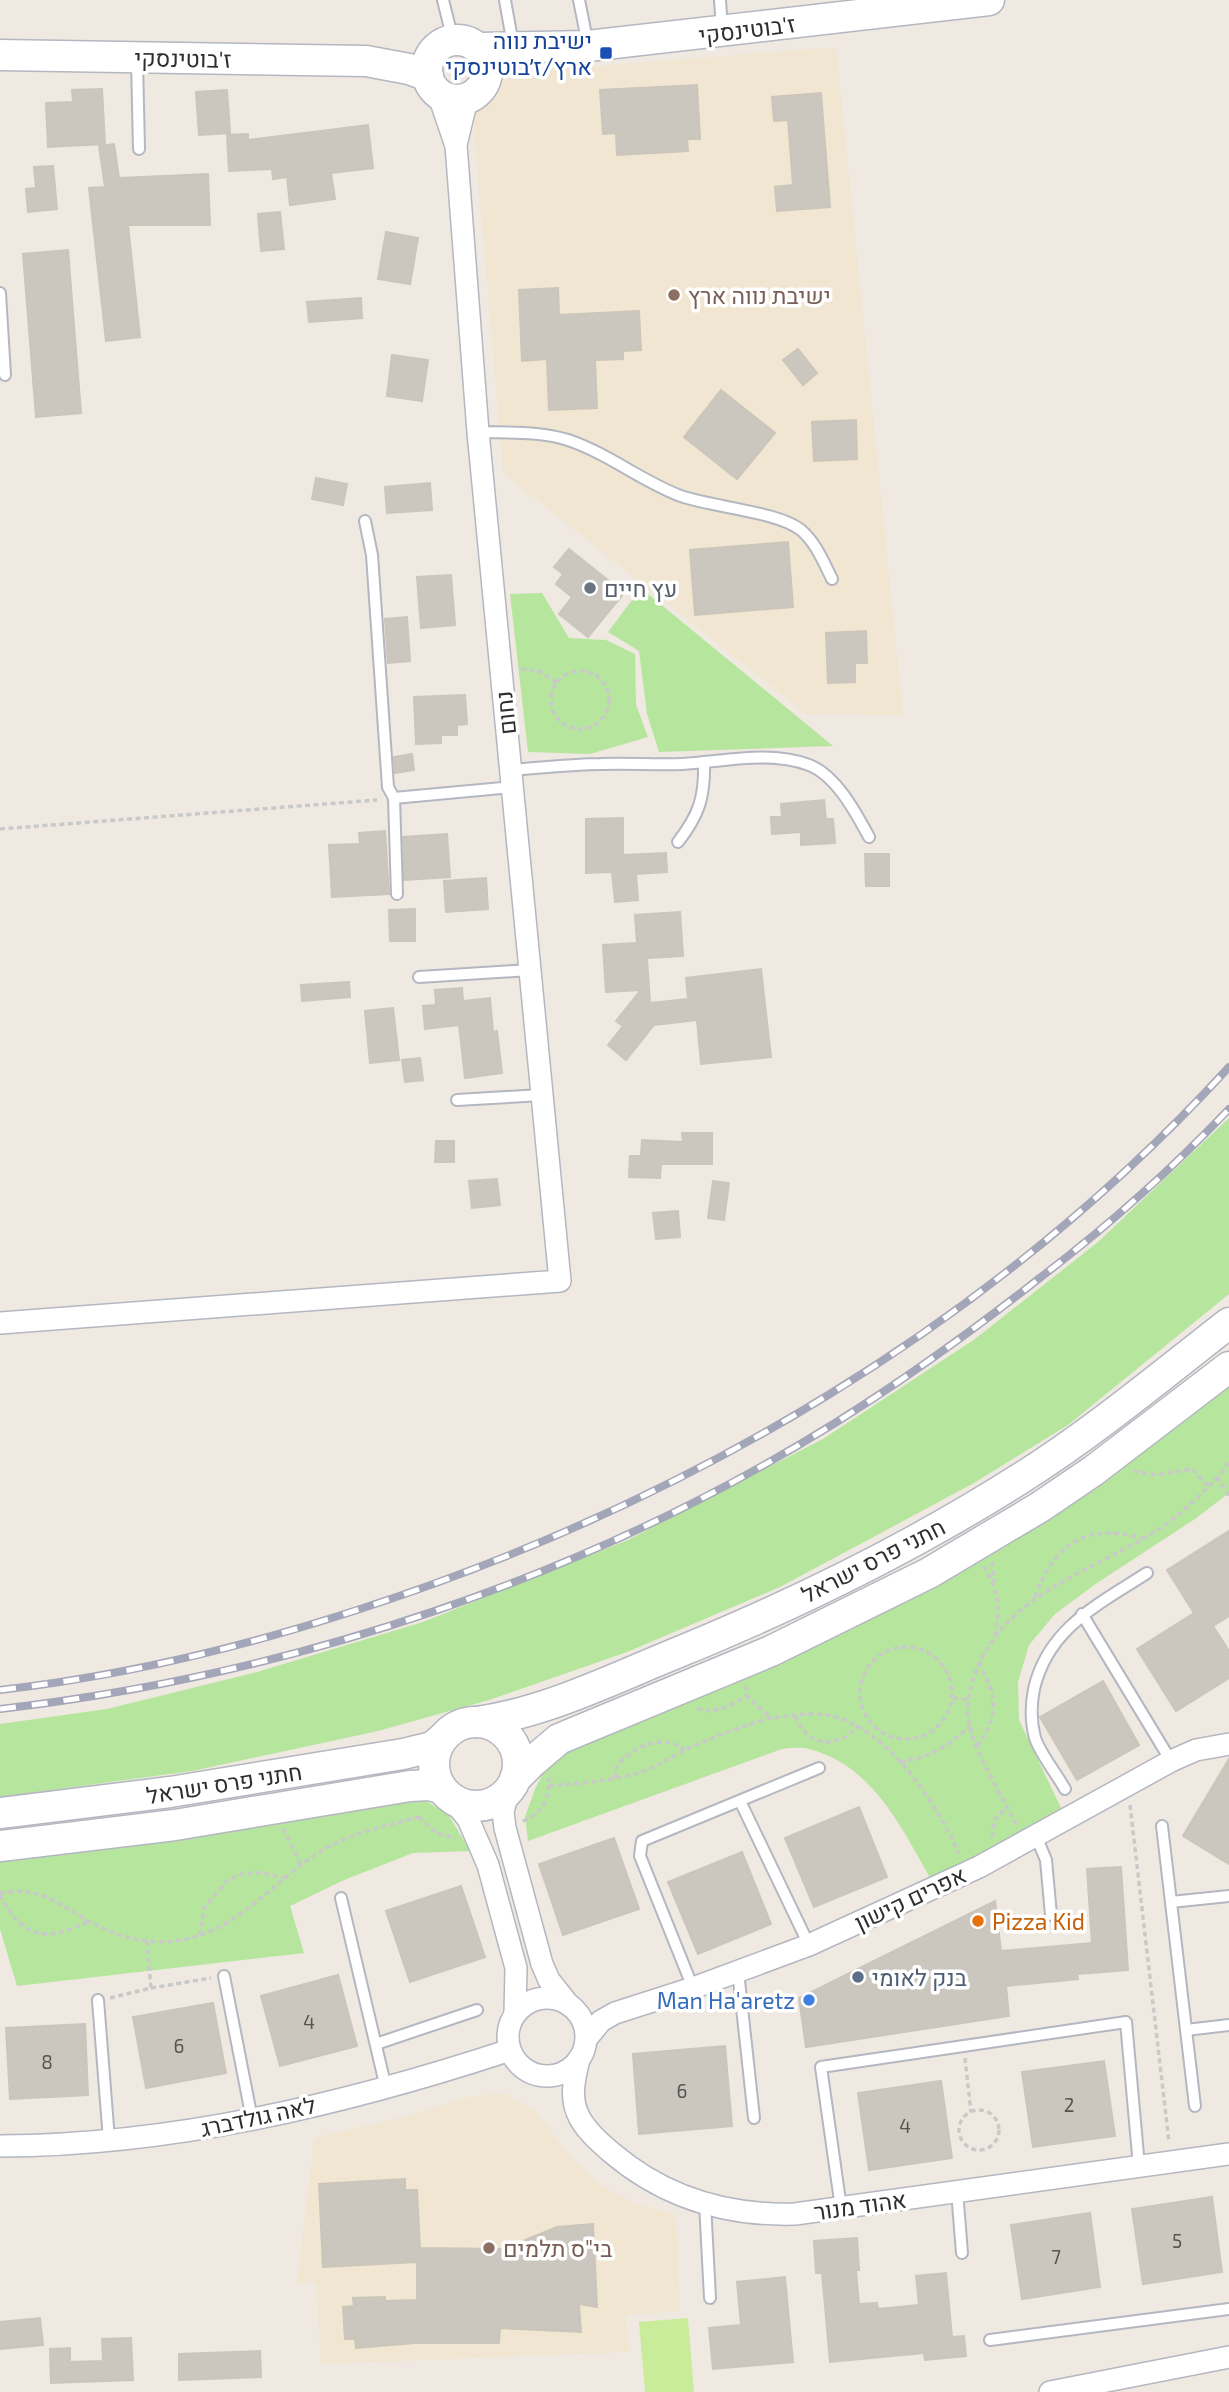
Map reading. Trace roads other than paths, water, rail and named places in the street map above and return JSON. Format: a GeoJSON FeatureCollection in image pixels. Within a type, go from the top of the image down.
{"type":"FeatureCollection","features":[{"type":"Feature","properties":{"kind":"main road","name":"ז'בוטינסקי"},"geometry":{"type":"LineString","coordinates":[[0,55],[366,61],[411,52],[446,61],[513,46],[588,46],[722,32],[934,3],[989,0]]}},
{"type":"Feature","properties":{"kind":"main road","name":"ז'בוטינסקי"},"geometry":{"type":"LineString","coordinates":[[476,89],[517,68],[588,46]]}},
{"type":"Feature","properties":{"kind":"main road"},"geometry":{"type":"LineString","coordinates":[[446,61],[487,63],[476,89],[449,99],[446,61]]}},
{"type":"Feature","properties":{"kind":"main road","name":"חתני פרס ישראל"},"geometry":{"type":"LineString","coordinates":[[477,1723],[512,1717],[672,1655],[756,1619],[913,1542],[1010,1485],[1073,1443],[1229,1323]]}},
{"type":"Feature","properties":{"kind":"main road","name":"חתני פרס ישראל"},"geometry":{"type":"LineString","coordinates":[[512,1785],[559,1739],[746,1662],[853,1612],[961,1554],[1040,1507],[1114,1456],[1229,1367]]}},
{"type":"Feature","properties":{"kind":"main road"},"geometry":{"type":"LineString","coordinates":[[477,1723],[502,1731],[511,1741],[518,1766],[512,1785],[498,1800],[474,1807],[446,1793],[435,1776],[434,1763],[436,1749],[443,1738],[464,1724],[477,1723]]}},
{"type":"Feature","properties":{"kind":"main road","name":"חתני פרס ישראל"},"geometry":{"type":"LineString","coordinates":[[0,1813],[170,1792],[403,1754],[432,1747],[443,1738]]}},
{"type":"Feature","properties":{"kind":"main road","name":"חתני פרס ישראל"},"geometry":{"type":"LineString","coordinates":[[0,1846],[138,1830],[410,1786],[428,1784],[446,1793]]}},
{"type":"Feature","properties":{"kind":"street","name":"נחום"},"geometry":{"type":"LineString","coordinates":[[0,1323],[560,1281],[478,432],[456,145],[446,61]]}},
{"type":"Feature","properties":{"kind":"street","name":"נחום"},"geometry":{"type":"LineString","coordinates":[[456,145],[476,89]]}},
{"type":"Feature","properties":{"kind":"street","name":"אפרים קישון"},"geometry":{"type":"LineString","coordinates":[[587,2038],[600,2021],[615,2013],[809,1945],[995,1858],[1171,1761],[1196,1750],[1229,1744]]}},
{"type":"Feature","properties":{"kind":"street"},"geometry":{"type":"LineString","coordinates":[[446,1793],[468,1819],[479,1840],[516,1968],[515,2014],[508,2038],[510,2050],[525,2069],[548,2076],[571,2068],[579,2059],[587,2038],[578,2013],[549,1980],[542,1964],[505,1828],[503,1812],[512,1785]]}},
{"type":"Feature","properties":{"kind":"street"},"geometry":{"type":"LineString","coordinates":[[515,2014],[534,2000],[557,1999],[568,2004]]}},
{"type":"Feature","properties":{"kind":"street","name":"לאה גולדברג"},"geometry":{"type":"LineString","coordinates":[[0,2146],[56,2146],[181,2132],[252,2119],[386,2088],[510,2050]]}},
{"type":"Feature","properties":{"kind":"street","name":"אהוד מנור"},"geometry":{"type":"LineString","coordinates":[[579,2059],[573,2098],[578,2113],[589,2130],[633,2171],[658,2186],[705,2203],[759,2215],[795,2214],[1229,2154]]}},
{"type":"Feature","properties":{"kind":"street"},"geometry":{"type":"LineString","coordinates":[[1050,2392],[1229,2357]]}},
{"type":"Feature","properties":{"kind":"lane"},"geometry":{"type":"LineString","coordinates":[[443,0],[446,61]]}},
{"type":"Feature","properties":{"kind":"lane"},"geometry":{"type":"LineString","coordinates":[[505,0],[513,46]]}},
{"type":"Feature","properties":{"kind":"lane"},"geometry":{"type":"LineString","coordinates":[[579,0],[588,46]]}},
{"type":"Feature","properties":{"kind":"lane"},"geometry":{"type":"LineString","coordinates":[[720,0],[722,32]]}},
{"type":"Feature","properties":{"kind":"lane"},"geometry":{"type":"LineString","coordinates":[[137,57],[139,149]]}},
{"type":"Feature","properties":{"kind":"lane"},"geometry":{"type":"LineString","coordinates":[[0,293],[5,375]]}},
{"type":"Feature","properties":{"kind":"lane"},"geometry":{"type":"LineString","coordinates":[[478,432],[538,433],[568,440],[593,450],[679,496],[773,518],[799,528],[816,546],[832,579]]}},
{"type":"Feature","properties":{"kind":"lane"},"geometry":{"type":"LineString","coordinates":[[365,520],[372,555],[388,787],[394,798],[397,894]]}},
{"type":"Feature","properties":{"kind":"lane"},"geometry":{"type":"LineString","coordinates":[[394,798],[600,764],[681,764],[745,758],[787,760],[811,765],[831,781],[852,805],[869,837]]}},
{"type":"Feature","properties":{"kind":"lane"},"geometry":{"type":"LineString","coordinates":[[677,842],[694,822],[702,798],[704,762]]}},
{"type":"Feature","properties":{"kind":"lane"},"geometry":{"type":"LineString","coordinates":[[419,977],[530,970]]}},
{"type":"Feature","properties":{"kind":"lane"},"geometry":{"type":"LineString","coordinates":[[457,1100],[542,1095]]}},
{"type":"Feature","properties":{"kind":"lane"},"geometry":{"type":"LineString","coordinates":[[1065,1789],[1035,1739],[1032,1699],[1038,1673],[1054,1643],[1082,1614],[1147,1573]]}},
{"type":"Feature","properties":{"kind":"lane"},"geometry":{"type":"LineString","coordinates":[[1082,1614],[1171,1761]]}},
{"type":"Feature","properties":{"kind":"lane"},"geometry":{"type":"LineString","coordinates":[[692,1988],[639,1856],[642,1841],[819,1768]]}},
{"type":"Feature","properties":{"kind":"lane"},"geometry":{"type":"LineString","coordinates":[[740,1801],[809,1945]]}},
{"type":"Feature","properties":{"kind":"lane"},"geometry":{"type":"LineString","coordinates":[[1162,1826],[1195,2106]]}},
{"type":"Feature","properties":{"kind":"lane"},"geometry":{"type":"LineString","coordinates":[[1036,1836],[1046,1860],[1051,1915]]}},
{"type":"Feature","properties":{"kind":"lane"},"geometry":{"type":"LineString","coordinates":[[1171,1902],[1229,1896]]}},
{"type":"Feature","properties":{"kind":"lane"},"geometry":{"type":"LineString","coordinates":[[341,1898],[386,2088]]}},
{"type":"Feature","properties":{"kind":"lane"},"geometry":{"type":"LineString","coordinates":[[737,1971],[754,2118]]}},
{"type":"Feature","properties":{"kind":"lane"},"geometry":{"type":"LineString","coordinates":[[223,1976],[252,2119]]}},
{"type":"Feature","properties":{"kind":"lane"},"geometry":{"type":"LineString","coordinates":[[98,2000],[109,2140]]}},
{"type":"Feature","properties":{"kind":"lane"},"geometry":{"type":"LineString","coordinates":[[376,2044],[477,2010]]}},
{"type":"Feature","properties":{"kind":"lane"},"geometry":{"type":"LineString","coordinates":[[841,2208],[821,2067],[1126,2022],[1139,2165]]}},
{"type":"Feature","properties":{"kind":"lane"},"geometry":{"type":"LineString","coordinates":[[1186,2030],[1229,2025]]}},
{"type":"Feature","properties":{"kind":"lane"},"geometry":{"type":"LineString","coordinates":[[957,2192],[962,2253]]}},
{"type":"Feature","properties":{"kind":"lane"},"geometry":{"type":"LineString","coordinates":[[705,2203],[710,2298]]}},
{"type":"Feature","properties":{"kind":"lane"},"geometry":{"type":"LineString","coordinates":[[990,2340],[1229,2309]]}},
{"type":"Feature","properties":{"kind":"railway"},"geometry":{"type":"LineString","coordinates":[[0,1690],[91,1677],[181,1659],[269,1637],[357,1610],[479,1567],[599,1516],[716,1459],[829,1395],[937,1323],[1040,1245],[1138,1159],[1229,1067]]}},
{"type":"Feature","properties":{"kind":"railway"},"geometry":{"type":"LineString","coordinates":[[0,1709],[110,1693],[219,1672],[327,1644],[434,1611],[538,1573],[641,1528],[740,1478],[835,1423],[940,1353],[1115,1218],[1162,1176],[1229,1109]]}},
{"type":"Feature","properties":{"kind":"place","name":"ישיבת נווה ארץ/ז׳בוטינסקי"},"geometry":{"type":"Point","coordinates":[606,53]}},
{"type":"Feature","properties":{"kind":"place","name":"ישיבת נווה ארץ"},"geometry":{"type":"Point","coordinates":[674,295]}},
{"type":"Feature","properties":{"kind":"place","name":"עץ חיים"},"geometry":{"type":"Point","coordinates":[590,588]}},
{"type":"Feature","properties":{"kind":"place","name":"Pizza Kid"},"geometry":{"type":"Point","coordinates":[978,1921]}},
{"type":"Feature","properties":{"kind":"place","name":"בנק לאומי"},"geometry":{"type":"Point","coordinates":[858,1977]}},
{"type":"Feature","properties":{"kind":"place","name":"Man Ha'aretz"},"geometry":{"type":"Point","coordinates":[809,2000]}},
{"type":"Feature","properties":{"kind":"place","name":"בי\"ס תלמים"},"geometry":{"type":"Point","coordinates":[489,2248]}}]}
